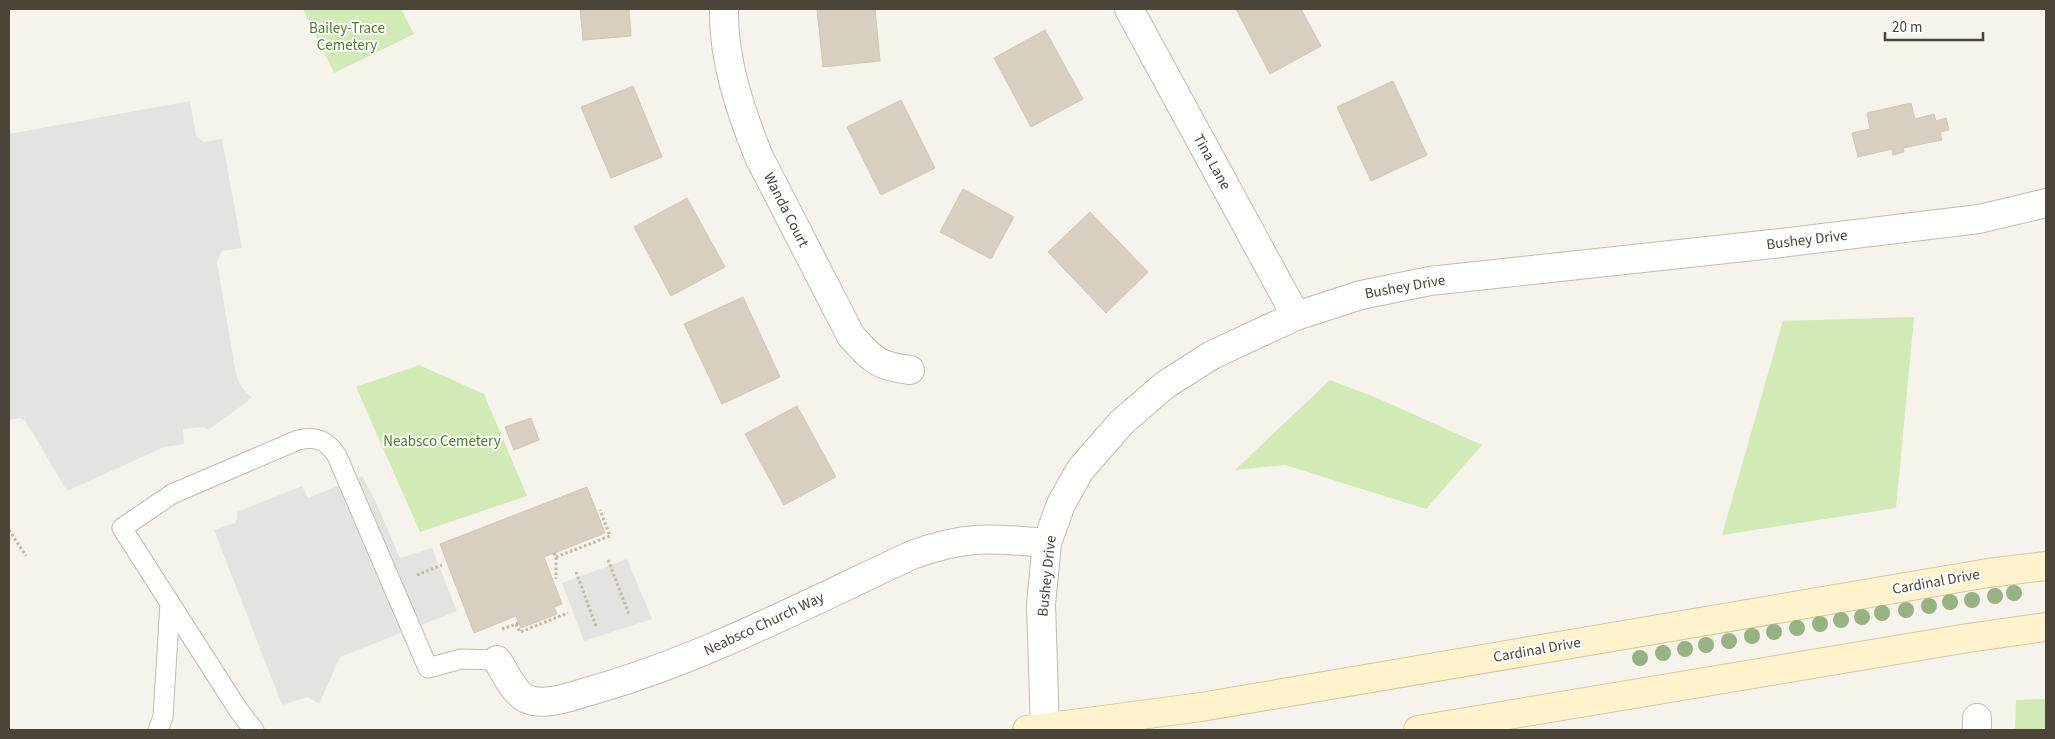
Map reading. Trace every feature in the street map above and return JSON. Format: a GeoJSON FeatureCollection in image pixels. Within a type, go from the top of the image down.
{"type":"FeatureCollection","features":[{"type":"Feature","properties":{"kind":"main road","name":"Cardinal Drive"},"geometry":{"type":"LineString","coordinates":[[1039,730],[1201,707],[1988,573],[2046,566]]}},
{"type":"Feature","properties":{"kind":"main road"},"geometry":{"type":"LineString","coordinates":[[1418,730],[1968,638],[2046,627]]}},
{"type":"Feature","properties":{"kind":"street","name":"Wanda Court"},"geometry":{"type":"LineString","coordinates":[[724,9],[731,72],[746,126],[759,157],[851,336],[871,357],[888,368],[910,370]]}},
{"type":"Feature","properties":{"kind":"street","name":"Tina Lane"},"geometry":{"type":"LineString","coordinates":[[1129,9],[1296,316]]}},
{"type":"Feature","properties":{"kind":"street","name":"Bushey Drive"},"geometry":{"type":"LineString","coordinates":[[1039,730],[1041,604],[1048,543],[1061,504],[1080,470],[1122,422],[1165,385],[1212,355],[1296,316],[1361,295],[1430,281],[1772,244],[1969,220],[2046,204]]}},
{"type":"Feature","properties":{"kind":"street","name":"Neabsco Church Way"},"geometry":{"type":"LineString","coordinates":[[497,660],[516,690],[527,699],[542,701],[565,698],[634,678],[703,652],[912,555],[937,546],[958,541],[990,538],[1048,543]]}},
{"type":"Feature","properties":{"kind":"lane"},"geometry":{"type":"LineString","coordinates":[[254,730],[239,711],[122,528],[172,494],[298,440],[315,438],[328,444],[337,456],[428,668],[461,659],[497,660]]}},
{"type":"Feature","properties":{"kind":"lane"},"geometry":{"type":"LineString","coordinates":[[158,730],[163,717],[170,603]]}},
{"type":"Feature","properties":{"kind":"path"},"geometry":{"type":"LineString","coordinates":[[556,579],[555,555],[610,536],[600,510]]}},
{"type":"Feature","properties":{"kind":"path"},"geometry":{"type":"LineString","coordinates":[[9,530],[26,556]]}},
{"type":"Feature","properties":{"kind":"path"},"geometry":{"type":"LineString","coordinates":[[608,560],[628,614]]}},
{"type":"Feature","properties":{"kind":"path"},"geometry":{"type":"LineString","coordinates":[[576,572],[596,626]]}},
{"type":"Feature","properties":{"kind":"path"},"geometry":{"type":"LineString","coordinates":[[502,630],[517,623],[520,632],[568,613]]}},
{"type":"Feature","properties":{"kind":"green space","name":"Bailey-Trace Cemetery"},"geometry":{"type":"Polygon","coordinates":[[[303,9],[401,9],[414,34],[334,73],[303,9]]]}},
{"type":"Feature","properties":{"kind":"green space"},"geometry":{"type":"Polygon","coordinates":[[[1914,317],[1896,508],[1722,535],[1783,321],[1914,317]]]}},
{"type":"Feature","properties":{"kind":"green space","name":"Neabsco Cemetery"},"geometry":{"type":"Polygon","coordinates":[[[419,365],[484,394],[527,496],[420,532],[356,387],[419,365]]]}},
{"type":"Feature","properties":{"kind":"green space"},"geometry":{"type":"Polygon","coordinates":[[[1330,380],[1377,398],[1482,445],[1426,509],[1285,465],[1235,470],[1330,380]]]}},
{"type":"Feature","properties":{"kind":"green space"},"geometry":{"type":"Polygon","coordinates":[[[2046,699],[2046,730],[2015,730],[2016,700],[2046,699]]]}},
{"type":"Feature","properties":{"kind":"shaded area"},"geometry":{"type":"Polygon","coordinates":[[[190,101],[196,136],[203,142],[222,139],[242,248],[222,251],[217,262],[236,374],[241,387],[252,398],[208,430],[203,427],[183,429],[184,444],[164,447],[67,491],[25,420],[20,418],[9,420],[9,134],[190,101]]]}},
{"type":"Feature","properties":{"kind":"shaded area"},"geometry":{"type":"Polygon","coordinates":[[[362,476],[375,500],[400,558],[432,548],[457,611],[340,657],[319,704],[308,697],[282,705],[214,530],[235,523],[237,512],[302,486],[308,498],[362,476]]]}},
{"type":"Feature","properties":{"kind":"shaded area"},"geometry":{"type":"Polygon","coordinates":[[[627,559],[652,619],[584,641],[562,583],[627,559]]]}},
{"type":"Feature","properties":{"kind":"building"},"geometry":{"type":"Polygon","coordinates":[[[580,9],[629,9],[631,36],[583,40],[580,9]]]}},
{"type":"Feature","properties":{"kind":"building"},"geometry":{"type":"Polygon","coordinates":[[[817,9],[875,9],[880,61],[823,67],[817,9]]]}},
{"type":"Feature","properties":{"kind":"building"},"geometry":{"type":"Polygon","coordinates":[[[1236,9],[1301,9],[1321,46],[1270,74],[1236,9]]]}},
{"type":"Feature","properties":{"kind":"building"},"geometry":{"type":"Polygon","coordinates":[[[1045,30],[1083,99],[1031,127],[994,58],[1045,30]]]}},
{"type":"Feature","properties":{"kind":"building"},"geometry":{"type":"Polygon","coordinates":[[[1393,81],[1427,155],[1371,181],[1337,107],[1393,81]]]}},
{"type":"Feature","properties":{"kind":"building"},"geometry":{"type":"Polygon","coordinates":[[[633,86],[662,157],[611,178],[581,107],[633,86]]]}},
{"type":"Feature","properties":{"kind":"building"},"geometry":{"type":"Polygon","coordinates":[[[901,100],[935,168],[881,195],[847,127],[901,100]]]}},
{"type":"Feature","properties":{"kind":"building"},"geometry":{"type":"Polygon","coordinates":[[[1911,103],[1915,119],[1934,114],[1936,121],[1946,118],[1949,130],[1940,132],[1942,140],[1903,148],[1904,152],[1893,155],[1892,149],[1858,157],[1852,133],[1870,129],[1867,113],[1911,103]]]}},
{"type":"Feature","properties":{"kind":"building"},"geometry":{"type":"Polygon","coordinates":[[[963,189],[1014,217],[991,259],[940,232],[963,189]]]}},
{"type":"Feature","properties":{"kind":"building"},"geometry":{"type":"Polygon","coordinates":[[[687,198],[725,267],[671,296],[634,227],[687,198]]]}},
{"type":"Feature","properties":{"kind":"building"},"geometry":{"type":"Polygon","coordinates":[[[1090,212],[1148,272],[1106,313],[1048,252],[1090,212]]]}},
{"type":"Feature","properties":{"kind":"building"},"geometry":{"type":"Polygon","coordinates":[[[743,297],[780,377],[722,404],[684,324],[743,297]]]}},
{"type":"Feature","properties":{"kind":"building"},"geometry":{"type":"Polygon","coordinates":[[[797,406],[836,477],[784,505],[745,434],[797,406]]]}},
{"type":"Feature","properties":{"kind":"building"},"geometry":{"type":"Polygon","coordinates":[[[531,418],[539,440],[514,450],[505,427],[531,418]]]}},
{"type":"Feature","properties":{"kind":"building"},"geometry":{"type":"Polygon","coordinates":[[[587,487],[605,533],[544,557],[562,604],[554,607],[557,614],[521,628],[516,616],[474,633],[440,544],[587,487]]]}}]}
